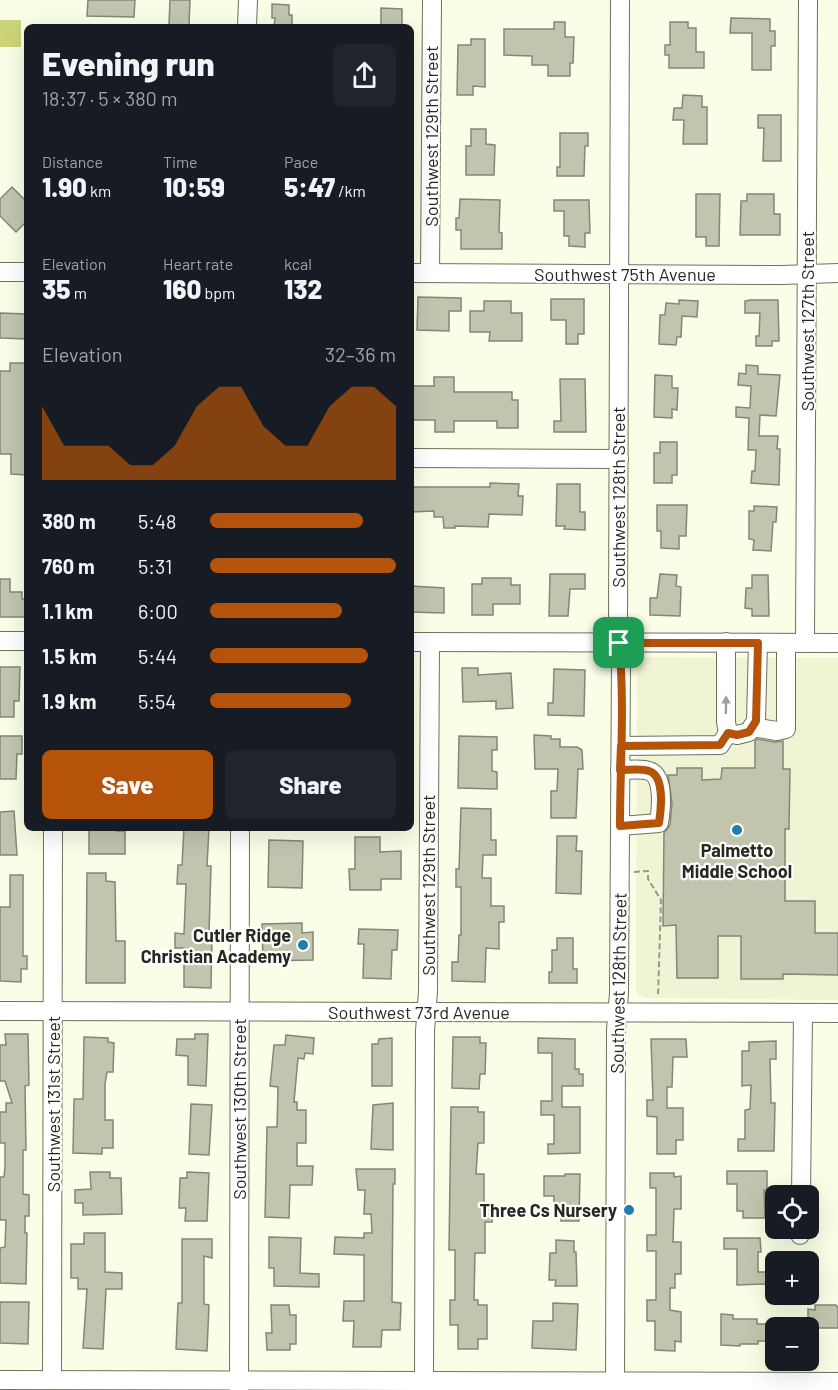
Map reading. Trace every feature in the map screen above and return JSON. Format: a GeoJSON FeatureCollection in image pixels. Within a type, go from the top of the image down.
{"type":"FeatureCollection","features":[{"type":"Feature","properties":{"kind":"street"},"geometry":{"type":"LineString","coordinates":[[247,24],[248,0]]}},
{"type":"Feature","properties":{"kind":"street","name":"Southwest 129th Street"},"geometry":{"type":"LineString","coordinates":[[430,273],[432,0]]}},
{"type":"Feature","properties":{"kind":"street","name":"Southwest 128th Street"},"geometry":{"type":"LineString","coordinates":[[615,1386],[616,1030],[620,993],[621,746],[619,643],[620,0]]}},
{"type":"Feature","properties":{"kind":"street","name":"Southwest 127th Street"},"geometry":{"type":"LineString","coordinates":[[805,643],[808,0]]}},
{"type":"Feature","properties":{"kind":"street"},"geometry":{"type":"LineString","coordinates":[[0,272],[24,272]]}},
{"type":"Feature","properties":{"kind":"street","name":"Southwest 75th Avenue"},"geometry":{"type":"LineString","coordinates":[[414,273],[838,273]]}},
{"type":"Feature","properties":{"kind":"street"},"geometry":{"type":"LineString","coordinates":[[414,458],[619,459]]}},
{"type":"Feature","properties":{"kind":"street"},"geometry":{"type":"LineString","coordinates":[[0,641],[24,641]]}},
{"type":"Feature","properties":{"kind":"street"},"geometry":{"type":"LineString","coordinates":[[414,642],[838,643]]}},
{"type":"Feature","properties":{"kind":"street","name":"Southwest 129th Street"},"geometry":{"type":"LineString","coordinates":[[424,1381],[430,642]]}},
{"type":"Feature","properties":{"kind":"street"},"geometry":{"type":"LineString","coordinates":[[621,746],[720,745],[728,733],[726,642]]}},
{"type":"Feature","properties":{"kind":"street"},"geometry":{"type":"LineString","coordinates":[[728,733],[737,735],[749,732],[756,721],[758,643]]}},
{"type":"Feature","properties":{"kind":"street"},"geometry":{"type":"LineString","coordinates":[[752,727],[777,731],[786,729],[786,643]]}},
{"type":"Feature","properties":{"kind":"street"},"geometry":{"type":"LineString","coordinates":[[620,770],[650,771],[656,775],[661,788],[659,823],[620,826]]}},
{"type":"Feature","properties":{"kind":"street","name":"Southwest 131st Street"},"geometry":{"type":"LineString","coordinates":[[52,1380],[53,831]]}},
{"type":"Feature","properties":{"kind":"street","name":"Southwest 130th Street"},"geometry":{"type":"LineString","coordinates":[[239,1385],[240,831]]}},
{"type":"Feature","properties":{"kind":"street","name":"Southwest 73rd Avenue"},"geometry":{"type":"LineString","coordinates":[[0,1011],[838,1013]]}},
{"type":"Feature","properties":{"kind":"street"},"geometry":{"type":"LineString","coordinates":[[801,1185],[803,1013]]}},
{"type":"Feature","properties":{"kind":"street"},"geometry":{"type":"LineString","coordinates":[[0,1380],[239,1385],[424,1381],[615,1386],[838,1382]]}},
{"type":"Feature","properties":{"kind":"path"},"geometry":{"type":"LineString","coordinates":[[633,872],[648,871],[648,879],[661,900],[658,1000]]}},
{"type":"Feature","properties":{"kind":"shaded area","name":"Palmetto Middle School"},"geometry":{"type":"Polygon","coordinates":[[[646,657],[838,658],[838,1000],[647,998],[639,995],[636,989],[637,671],[639,663],[646,657]]]}},
{"type":"Feature","properties":{"kind":"green space"},"geometry":{"type":"Polygon","coordinates":[[[0,20],[21,20],[21,47],[0,47],[0,20]]]}},
{"type":"Feature","properties":{"kind":"building"},"geometry":{"type":"Polygon","coordinates":[[[88,0],[135,0],[134,17],[87,16],[88,0]]]}},
{"type":"Feature","properties":{"kind":"building"},"geometry":{"type":"Polygon","coordinates":[[[170,0],[190,0],[189,24],[169,24],[170,0]]]}},
{"type":"Feature","properties":{"kind":"building"},"geometry":{"type":"Polygon","coordinates":[[[272,4],[289,5],[292,24],[274,24],[275,18],[272,18],[272,4]]]}},
{"type":"Feature","properties":{"kind":"building"},"geometry":{"type":"Polygon","coordinates":[[[381,8],[402,9],[402,24],[381,24],[381,8]]]}},
{"type":"Feature","properties":{"kind":"building"},"geometry":{"type":"Polygon","coordinates":[[[731,18],[770,19],[770,31],[775,31],[775,46],[771,46],[771,70],[752,70],[752,33],[730,33],[731,18]]]}},
{"type":"Feature","properties":{"kind":"building"},"geometry":{"type":"Polygon","coordinates":[[[554,22],[565,22],[565,37],[574,37],[570,76],[548,76],[548,65],[532,65],[532,56],[504,55],[504,29],[554,29],[554,22]]]}},
{"type":"Feature","properties":{"kind":"building"},"geometry":{"type":"Polygon","coordinates":[[[670,22],[688,22],[688,28],[696,28],[696,52],[704,52],[704,68],[669,68],[669,55],[665,55],[665,45],[670,45],[670,22]]]}},
{"type":"Feature","properties":{"kind":"building"},"geometry":{"type":"Polygon","coordinates":[[[471,39],[485,39],[485,87],[473,86],[473,95],[457,95],[458,45],[471,45],[471,39]]]}},
{"type":"Feature","properties":{"kind":"building"},"geometry":{"type":"Polygon","coordinates":[[[683,95],[702,96],[702,107],[707,107],[707,144],[683,144],[684,120],[673,120],[674,108],[682,108],[683,95]]]}},
{"type":"Feature","properties":{"kind":"building"},"geometry":{"type":"Polygon","coordinates":[[[758,115],[781,115],[781,161],[763,161],[764,128],[758,128],[758,115]]]}},
{"type":"Feature","properties":{"kind":"building"},"geometry":{"type":"Polygon","coordinates":[[[471,129],[486,129],[486,144],[495,145],[494,175],[466,175],[466,146],[471,146],[471,129]]]}},
{"type":"Feature","properties":{"kind":"building"},"geometry":{"type":"Polygon","coordinates":[[[560,133],[588,133],[584,176],[557,176],[557,167],[560,167],[560,133]]]}},
{"type":"Feature","properties":{"kind":"building"},"geometry":{"type":"Polygon","coordinates":[[[12,187],[24,199],[24,224],[16,232],[0,216],[0,199],[12,187]]]}},
{"type":"Feature","properties":{"kind":"building"},"geometry":{"type":"Polygon","coordinates":[[[696,194],[720,194],[719,246],[706,246],[706,237],[696,237],[696,194]]]}},
{"type":"Feature","properties":{"kind":"building"},"geometry":{"type":"Polygon","coordinates":[[[747,194],[774,194],[774,214],[780,214],[780,235],[740,235],[741,201],[747,201],[747,194]]]}},
{"type":"Feature","properties":{"kind":"building"},"geometry":{"type":"Polygon","coordinates":[[[460,199],[500,200],[499,232],[502,233],[502,249],[461,249],[461,230],[456,230],[460,199]]]}},
{"type":"Feature","properties":{"kind":"building"},"geometry":{"type":"Polygon","coordinates":[[[554,200],[589,200],[590,233],[585,233],[585,247],[569,246],[569,236],[564,236],[564,211],[554,211],[554,200]]]}},
{"type":"Feature","properties":{"kind":"building"},"geometry":{"type":"Polygon","coordinates":[[[418,297],[461,298],[461,311],[449,311],[449,331],[417,330],[418,297]]]}},
{"type":"Feature","properties":{"kind":"building"},"geometry":{"type":"Polygon","coordinates":[[[551,299],[584,299],[584,334],[578,334],[578,344],[566,344],[566,320],[551,320],[551,299]]]}},
{"type":"Feature","properties":{"kind":"building"},"geometry":{"type":"Polygon","coordinates":[[[679,300],[698,301],[697,317],[682,316],[681,337],[677,337],[676,345],[659,344],[660,315],[665,315],[666,303],[679,304],[679,300]]]}},
{"type":"Feature","properties":{"kind":"building"},"geometry":{"type":"Polygon","coordinates":[[[778,300],[779,341],[772,341],[772,346],[756,346],[760,313],[745,313],[745,301],[778,300]]]}},
{"type":"Feature","properties":{"kind":"building"},"geometry":{"type":"Polygon","coordinates":[[[484,301],[511,301],[511,313],[522,313],[522,341],[489,341],[490,332],[470,332],[470,311],[484,311],[484,301]]]}},
{"type":"Feature","properties":{"kind":"building"},"geometry":{"type":"Polygon","coordinates":[[[0,313],[24,314],[24,339],[0,338],[0,313]]]}},
{"type":"Feature","properties":{"kind":"building"},"geometry":{"type":"Polygon","coordinates":[[[10,363],[24,363],[24,475],[11,474],[11,454],[0,454],[0,371],[10,371],[10,363]]]}},
{"type":"Feature","properties":{"kind":"building"},"geometry":{"type":"Polygon","coordinates":[[[746,365],[758,366],[758,374],[780,375],[776,416],[760,415],[759,436],[778,436],[779,485],[751,483],[752,471],[755,471],[756,450],[748,450],[749,418],[736,417],[736,407],[750,408],[751,386],[738,385],[739,373],[746,374],[746,365]]]}},
{"type":"Feature","properties":{"kind":"building"},"geometry":{"type":"Polygon","coordinates":[[[655,375],[672,376],[672,388],[678,388],[677,410],[672,409],[672,418],[654,417],[655,375]]]}},
{"type":"Feature","properties":{"kind":"building"},"geometry":{"type":"Polygon","coordinates":[[[434,377],[454,377],[454,392],[512,392],[512,400],[518,400],[518,428],[497,428],[497,421],[454,421],[454,432],[435,432],[435,420],[414,420],[414,386],[434,386],[434,377]]]}},
{"type":"Feature","properties":{"kind":"building"},"geometry":{"type":"Polygon","coordinates":[[[560,379],[585,379],[586,432],[554,432],[554,421],[561,421],[560,379]]]}},
{"type":"Feature","properties":{"kind":"building"},"geometry":{"type":"Polygon","coordinates":[[[660,442],[677,442],[677,475],[672,475],[672,483],[654,483],[654,453],[660,453],[660,442]]]}},
{"type":"Feature","properties":{"kind":"building"},"geometry":{"type":"Polygon","coordinates":[[[490,483],[519,484],[518,496],[523,496],[522,515],[489,514],[488,527],[444,528],[443,517],[434,517],[434,511],[414,512],[414,487],[490,487],[490,483]]]}},
{"type":"Feature","properties":{"kind":"building"},"geometry":{"type":"Polygon","coordinates":[[[557,484],[580,484],[580,512],[585,512],[585,530],[564,529],[565,526],[556,526],[557,484]]]}},
{"type":"Feature","properties":{"kind":"building"},"geometry":{"type":"Polygon","coordinates":[[[657,505],[687,505],[686,536],[679,536],[679,549],[661,548],[661,531],[657,531],[657,505]]]}},
{"type":"Feature","properties":{"kind":"building"},"geometry":{"type":"Polygon","coordinates":[[[754,506],[777,507],[776,522],[773,522],[771,551],[753,550],[754,540],[749,539],[749,511],[754,511],[754,506]]]}},
{"type":"Feature","properties":{"kind":"building"},"geometry":{"type":"Polygon","coordinates":[[[550,574],[585,574],[585,589],[570,589],[568,616],[549,616],[550,574]]]}},
{"type":"Feature","properties":{"kind":"building"},"geometry":{"type":"Polygon","coordinates":[[[660,574],[677,575],[676,586],[681,587],[680,616],[650,615],[650,598],[657,598],[660,574]]]}},
{"type":"Feature","properties":{"kind":"building"},"geometry":{"type":"Polygon","coordinates":[[[752,575],[768,575],[769,616],[752,616],[752,609],[745,608],[746,588],[752,588],[752,575]]]}},
{"type":"Feature","properties":{"kind":"building"},"geometry":{"type":"Polygon","coordinates":[[[482,578],[511,578],[511,585],[520,585],[520,604],[493,604],[493,615],[472,615],[472,584],[482,584],[482,578]]]}},
{"type":"Feature","properties":{"kind":"building"},"geometry":{"type":"Polygon","coordinates":[[[0,579],[10,579],[10,592],[22,592],[24,617],[0,617],[0,579]]]}},
{"type":"Feature","properties":{"kind":"building"},"geometry":{"type":"Polygon","coordinates":[[[414,586],[444,588],[444,613],[414,612],[414,586]]]}},
{"type":"Feature","properties":{"kind":"building"},"geometry":{"type":"Polygon","coordinates":[[[0,667],[20,667],[19,701],[14,701],[14,717],[0,717],[0,667]]]}},
{"type":"Feature","properties":{"kind":"building"},"geometry":{"type":"Polygon","coordinates":[[[462,668],[478,668],[478,675],[511,673],[513,708],[496,709],[496,701],[463,702],[462,668]]]}},
{"type":"Feature","properties":{"kind":"building"},"geometry":{"type":"Polygon","coordinates":[[[554,669],[585,670],[584,716],[548,715],[548,703],[553,703],[554,669]]]}},
{"type":"Feature","properties":{"kind":"building"},"geometry":{"type":"Polygon","coordinates":[[[534,735],[551,736],[551,739],[560,739],[560,747],[577,747],[582,750],[583,769],[578,769],[576,818],[551,818],[551,791],[557,791],[558,769],[535,769],[534,735]]]}},
{"type":"Feature","properties":{"kind":"building"},"geometry":{"type":"Polygon","coordinates":[[[0,736],[22,736],[22,754],[17,754],[16,779],[0,779],[0,736]]]}},
{"type":"Feature","properties":{"kind":"building"},"geometry":{"type":"Polygon","coordinates":[[[459,736],[497,737],[497,750],[492,750],[492,771],[497,772],[497,789],[458,788],[459,736]]]}},
{"type":"Feature","properties":{"kind":"building"},"geometry":{"type":"Polygon","coordinates":[[[757,739],[783,741],[783,769],[790,769],[789,829],[785,829],[785,901],[815,901],[815,933],[838,933],[838,975],[783,974],[783,979],[741,979],[741,936],[718,936],[718,978],[677,978],[676,925],[663,926],[664,833],[670,825],[672,803],[668,775],[677,775],[677,768],[702,768],[702,780],[721,779],[722,768],[755,768],[755,741],[757,739]]]}},
{"type":"Feature","properties":{"kind":"building"},"geometry":{"type":"Polygon","coordinates":[[[461,808],[491,809],[491,840],[496,840],[496,855],[483,855],[482,878],[491,878],[491,906],[504,906],[504,922],[499,922],[499,949],[486,948],[485,982],[452,981],[452,962],[458,962],[459,935],[461,935],[461,887],[456,887],[456,869],[459,869],[461,808]]]}},
{"type":"Feature","properties":{"kind":"building"},"geometry":{"type":"Polygon","coordinates":[[[14,811],[17,855],[0,855],[0,812],[14,811]]]}},
{"type":"Feature","properties":{"kind":"building"},"geometry":{"type":"Polygon","coordinates":[[[89,831],[125,831],[125,854],[89,854],[89,831]]]}},
{"type":"Feature","properties":{"kind":"building"},"geometry":{"type":"Polygon","coordinates":[[[184,831],[209,831],[207,866],[211,866],[209,934],[212,934],[211,988],[184,987],[184,948],[175,948],[175,933],[184,934],[186,884],[177,884],[178,865],[182,865],[184,831]]]}},
{"type":"Feature","properties":{"kind":"building"},"geometry":{"type":"Polygon","coordinates":[[[557,836],[577,836],[576,851],[582,851],[581,894],[556,893],[557,836]]]}},
{"type":"Feature","properties":{"kind":"building"},"geometry":{"type":"Polygon","coordinates":[[[355,837],[380,837],[380,852],[401,851],[401,879],[381,879],[381,890],[350,890],[349,869],[355,869],[355,837]]]}},
{"type":"Feature","properties":{"kind":"building"},"geometry":{"type":"Polygon","coordinates":[[[269,840],[303,841],[302,888],[268,887],[269,840]]]}},
{"type":"Feature","properties":{"kind":"building"},"geometry":{"type":"Polygon","coordinates":[[[87,873],[106,873],[106,881],[115,882],[116,941],[125,941],[125,983],[86,983],[87,873]]]}},
{"type":"Feature","properties":{"kind":"building"},"geometry":{"type":"Polygon","coordinates":[[[10,875],[23,875],[23,956],[27,956],[27,969],[21,969],[21,982],[0,981],[0,907],[10,907],[10,875]]]}},
{"type":"Feature","properties":{"kind":"building"},"geometry":{"type":"Polygon","coordinates":[[[302,923],[302,933],[313,932],[313,960],[263,961],[262,924],[302,923]]]}},
{"type":"Feature","properties":{"kind":"building"},"geometry":{"type":"Polygon","coordinates":[[[359,929],[398,930],[397,950],[392,950],[391,979],[363,978],[364,944],[358,944],[359,929]]]}},
{"type":"Feature","properties":{"kind":"building"},"geometry":{"type":"Polygon","coordinates":[[[557,938],[573,938],[573,969],[577,969],[577,983],[549,983],[549,972],[552,972],[552,950],[557,950],[557,938]]]}},
{"type":"Feature","properties":{"kind":"building"},"geometry":{"type":"Polygon","coordinates":[[[5,1034],[28,1034],[29,1085],[25,1086],[26,1150],[23,1150],[23,1194],[29,1195],[29,1216],[25,1216],[26,1284],[0,1283],[0,1248],[5,1247],[6,1220],[0,1220],[0,1177],[4,1177],[5,1143],[0,1143],[0,1112],[6,1112],[6,1103],[12,1103],[5,1081],[0,1081],[0,1045],[6,1045],[5,1034]]]}},
{"type":"Feature","properties":{"kind":"building"},"geometry":{"type":"Polygon","coordinates":[[[195,1034],[208,1034],[206,1086],[188,1085],[188,1056],[176,1055],[177,1039],[195,1039],[195,1034]]]}},
{"type":"Feature","properties":{"kind":"building"},"geometry":{"type":"Polygon","coordinates":[[[286,1035],[314,1038],[313,1054],[305,1053],[304,1059],[298,1058],[294,1102],[297,1102],[297,1110],[306,1110],[306,1143],[297,1143],[297,1166],[313,1166],[312,1185],[290,1185],[289,1218],[265,1217],[267,1127],[277,1127],[278,1087],[270,1086],[274,1045],[285,1045],[286,1035]]]}},
{"type":"Feature","properties":{"kind":"building"},"geometry":{"type":"Polygon","coordinates":[[[84,1037],[108,1038],[108,1042],[114,1043],[113,1072],[107,1072],[105,1084],[105,1120],[113,1120],[113,1148],[102,1148],[102,1154],[73,1153],[74,1099],[83,1099],[84,1037]]]}},
{"type":"Feature","properties":{"kind":"building"},"geometry":{"type":"Polygon","coordinates":[[[453,1037],[480,1037],[480,1043],[486,1043],[485,1074],[480,1074],[479,1089],[452,1088],[453,1037]]]}},
{"type":"Feature","properties":{"kind":"building"},"geometry":{"type":"Polygon","coordinates":[[[392,1038],[392,1086],[372,1086],[372,1044],[378,1044],[379,1039],[392,1038]]]}},
{"type":"Feature","properties":{"kind":"building"},"geometry":{"type":"Polygon","coordinates":[[[538,1038],[575,1039],[575,1069],[579,1069],[579,1074],[583,1074],[583,1086],[562,1086],[562,1107],[580,1107],[580,1153],[548,1154],[548,1144],[554,1144],[554,1115],[541,1115],[541,1101],[552,1101],[552,1053],[538,1053],[538,1038]]]}},
{"type":"Feature","properties":{"kind":"building"},"geometry":{"type":"Polygon","coordinates":[[[651,1039],[686,1039],[687,1057],[673,1057],[672,1087],[667,1087],[667,1108],[683,1108],[683,1140],[676,1140],[676,1154],[657,1154],[657,1117],[647,1116],[647,1100],[653,1100],[651,1039]]]}},
{"type":"Feature","properties":{"kind":"building"},"geometry":{"type":"Polygon","coordinates":[[[776,1041],[776,1059],[770,1059],[771,1103],[775,1103],[774,1151],[738,1151],[738,1139],[745,1139],[745,1110],[750,1109],[751,1085],[742,1086],[742,1051],[749,1051],[749,1042],[776,1041]]]}},
{"type":"Feature","properties":{"kind":"building"},"geometry":{"type":"Polygon","coordinates":[[[393,1103],[393,1150],[371,1149],[373,1105],[393,1103]]]}},
{"type":"Feature","properties":{"kind":"building"},"geometry":{"type":"Polygon","coordinates":[[[191,1104],[212,1105],[209,1155],[189,1154],[191,1104]]]}},
{"type":"Feature","properties":{"kind":"building"},"geometry":{"type":"Polygon","coordinates":[[[451,1107],[478,1107],[478,1112],[484,1112],[484,1143],[478,1143],[476,1174],[484,1174],[484,1207],[493,1207],[492,1222],[485,1222],[485,1253],[475,1253],[474,1300],[478,1300],[478,1305],[487,1305],[487,1339],[478,1339],[478,1349],[458,1349],[458,1325],[450,1325],[450,1300],[455,1300],[455,1250],[449,1250],[451,1107]]]}},
{"type":"Feature","properties":{"kind":"building"},"geometry":{"type":"Polygon","coordinates":[[[356,1169],[395,1169],[392,1302],[401,1303],[400,1330],[382,1330],[381,1347],[353,1347],[354,1321],[343,1321],[344,1301],[364,1301],[364,1255],[334,1254],[335,1237],[364,1238],[364,1233],[372,1233],[371,1214],[364,1214],[365,1190],[358,1190],[356,1169]]]}},
{"type":"Feature","properties":{"kind":"building"},"geometry":{"type":"Polygon","coordinates":[[[727,1171],[767,1171],[767,1185],[764,1190],[765,1218],[743,1218],[743,1211],[737,1211],[737,1184],[727,1184],[727,1171]]]}},
{"type":"Feature","properties":{"kind":"building"},"geometry":{"type":"Polygon","coordinates":[[[90,1172],[110,1172],[110,1178],[121,1178],[122,1214],[83,1215],[83,1203],[75,1203],[75,1190],[91,1189],[90,1172]]]}},
{"type":"Feature","properties":{"kind":"building"},"geometry":{"type":"Polygon","coordinates":[[[187,1172],[209,1173],[207,1221],[185,1221],[186,1208],[179,1208],[180,1178],[187,1178],[187,1172]]]}},
{"type":"Feature","properties":{"kind":"building"},"geometry":{"type":"Polygon","coordinates":[[[650,1173],[674,1173],[674,1177],[681,1176],[681,1209],[674,1209],[673,1242],[681,1242],[681,1274],[675,1274],[675,1288],[670,1288],[670,1310],[681,1312],[681,1342],[675,1341],[675,1351],[655,1350],[655,1321],[647,1321],[647,1300],[656,1300],[656,1251],[647,1251],[647,1235],[656,1235],[656,1188],[650,1188],[650,1173]]]}},
{"type":"Feature","properties":{"kind":"building"},"geometry":{"type":"Polygon","coordinates":[[[565,1174],[580,1174],[579,1221],[561,1221],[561,1212],[554,1212],[554,1196],[544,1196],[544,1176],[565,1176],[565,1174]]]}},
{"type":"Feature","properties":{"kind":"building"},"geometry":{"type":"Polygon","coordinates":[[[84,1233],[105,1233],[105,1272],[122,1273],[122,1289],[106,1289],[103,1349],[83,1348],[87,1289],[78,1289],[78,1278],[71,1278],[71,1244],[84,1244],[84,1233]]]}},
{"type":"Feature","properties":{"kind":"building"},"geometry":{"type":"Polygon","coordinates":[[[269,1237],[301,1238],[300,1273],[319,1274],[319,1287],[274,1286],[274,1268],[269,1268],[269,1237]]]}},
{"type":"Feature","properties":{"kind":"building"},"geometry":{"type":"Polygon","coordinates":[[[724,1238],[760,1238],[761,1252],[758,1252],[758,1272],[765,1272],[765,1284],[737,1285],[737,1249],[724,1249],[724,1238]]]}},
{"type":"Feature","properties":{"kind":"building"},"geometry":{"type":"Polygon","coordinates":[[[182,1239],[212,1239],[212,1258],[204,1256],[204,1304],[209,1305],[207,1351],[176,1349],[178,1303],[182,1303],[182,1239]]]}},
{"type":"Feature","properties":{"kind":"building"},"geometry":{"type":"Polygon","coordinates":[[[556,1240],[574,1241],[577,1286],[555,1286],[556,1280],[549,1280],[550,1253],[556,1253],[556,1240]]]}},
{"type":"Feature","properties":{"kind":"building"},"geometry":{"type":"Polygon","coordinates":[[[0,1302],[29,1302],[28,1344],[0,1343],[0,1302]]]}},
{"type":"Feature","properties":{"kind":"building"},"geometry":{"type":"Polygon","coordinates":[[[553,1303],[578,1304],[576,1350],[532,1348],[533,1321],[553,1321],[553,1303]]]}},
{"type":"Feature","properties":{"kind":"building"},"geometry":{"type":"Polygon","coordinates":[[[271,1305],[289,1305],[290,1315],[296,1315],[296,1344],[290,1344],[290,1350],[267,1350],[266,1333],[272,1333],[271,1305]]]}},
{"type":"Feature","properties":{"kind":"building"},"geometry":{"type":"Polygon","coordinates":[[[815,1305],[836,1305],[838,1328],[819,1328],[819,1317],[808,1317],[808,1309],[815,1310],[815,1305]]]}},
{"type":"Feature","properties":{"kind":"building"},"geometry":{"type":"Polygon","coordinates":[[[721,1314],[733,1315],[733,1319],[757,1319],[757,1324],[765,1324],[765,1341],[758,1341],[758,1344],[740,1344],[740,1346],[721,1345],[721,1314]]]}},
{"type":"Feature","properties":{"kind":"place","name":"Palmetto Middle School"},"geometry":{"type":"Point","coordinates":[737,830]}},
{"type":"Feature","properties":{"kind":"place","name":"Cutler Ridge Christian Academy"},"geometry":{"type":"Point","coordinates":[303,945]}},
{"type":"Feature","properties":{"kind":"place","name":"Three Cs Nursery"},"geometry":{"type":"Point","coordinates":[629,1210]}},
{"type":"Feature","properties":{"kind":"route"},"geometry":{"type":"LineString","coordinates":[[619,643],[621,661],[620,770],[620,826],[659,823],[661,788],[656,775],[650,771],[620,770],[621,746],[720,745],[728,733],[737,735],[749,732],[756,721],[758,643],[619,643]]}}]}
